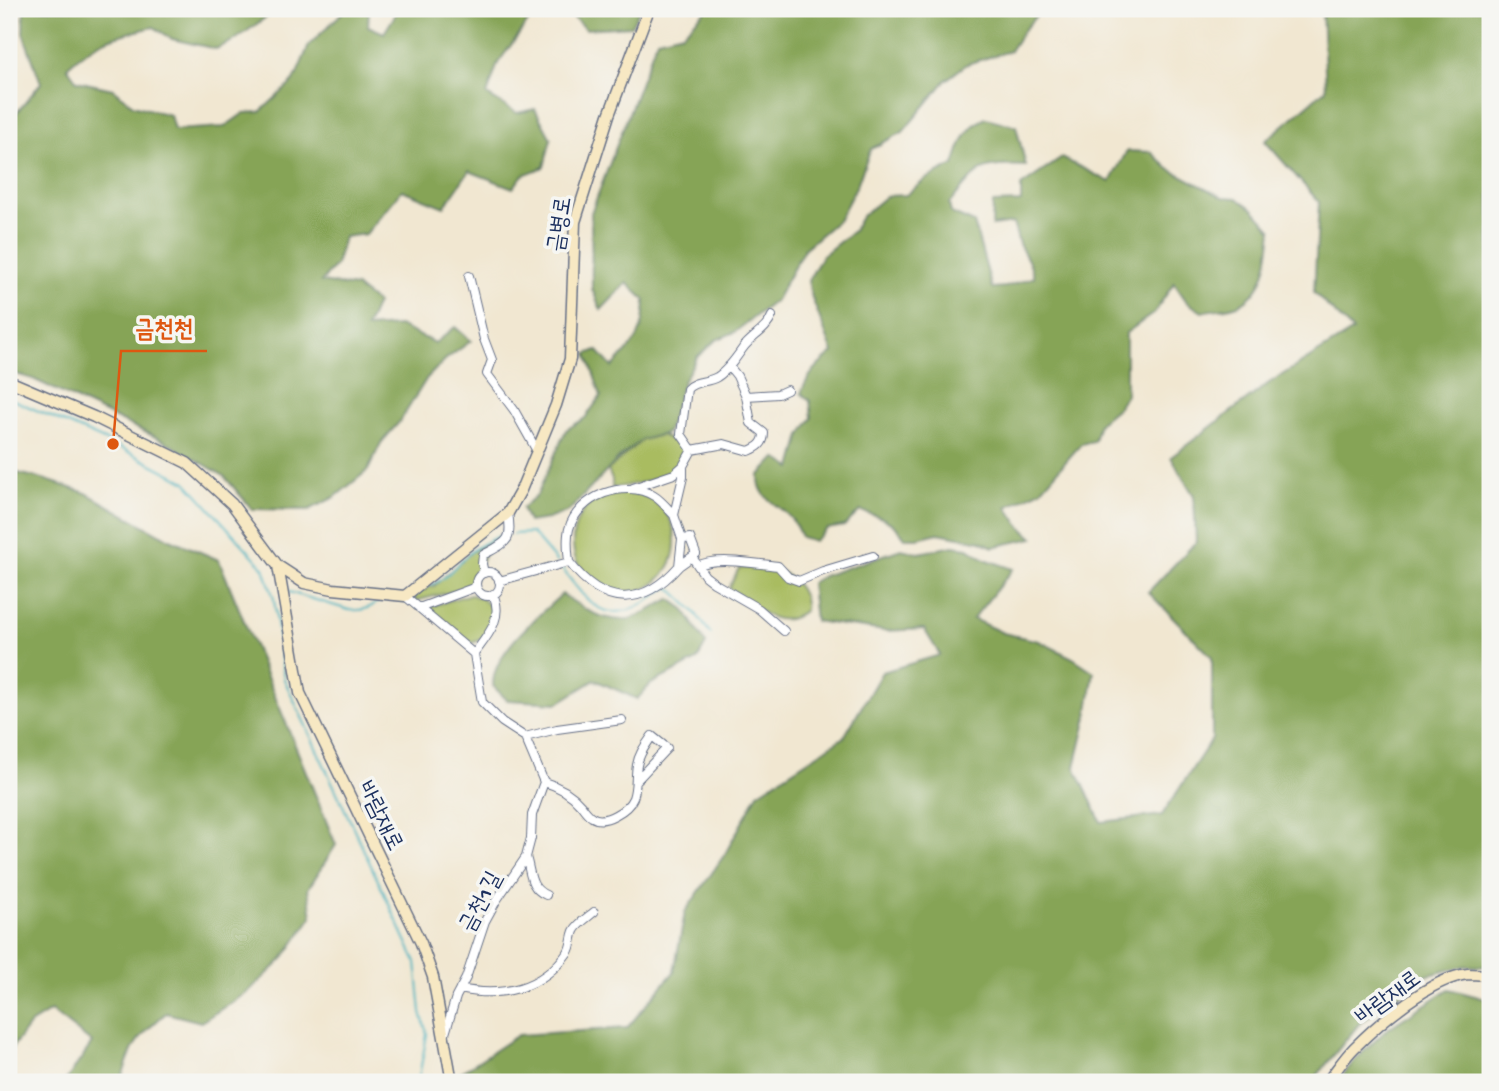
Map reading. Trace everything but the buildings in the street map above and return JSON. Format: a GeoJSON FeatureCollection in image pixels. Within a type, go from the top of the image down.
{"type":"FeatureCollection","features":[{"type":"Feature","properties":{"kind":"street","name":"금병로"},"geometry":{"type":"LineString","coordinates":[[401,595],[508,513],[521,490],[556,405],[570,359],[575,222],[609,114],[649,9]]}},
{"type":"Feature","properties":{"kind":"street"},"geometry":{"type":"LineString","coordinates":[[469,276],[484,339],[492,360],[490,377],[514,410],[537,451]]}},
{"type":"Feature","properties":{"kind":"street"},"geometry":{"type":"LineString","coordinates":[[692,450],[681,434],[687,389],[696,383],[715,378],[729,366],[744,347],[770,323],[772,316]]}},
{"type":"Feature","properties":{"kind":"street"},"geometry":{"type":"LineString","coordinates":[[692,450],[724,444],[749,451],[759,446],[764,439],[764,433],[751,423],[746,396],[729,366]]}},
{"type":"Feature","properties":{"kind":"street"},"geometry":{"type":"LineString","coordinates":[[9,381],[94,417],[187,463],[232,504],[278,566],[304,583],[401,595],[419,608],[474,654],[482,702],[502,722],[525,737],[544,782],[558,786],[592,818],[598,820],[611,816],[628,805],[633,798],[637,765],[642,750],[652,736],[667,748],[636,781]]}},
{"type":"Feature","properties":{"kind":"street"},"geometry":{"type":"LineString","coordinates":[[746,396],[778,394],[787,390]]}},
{"type":"Feature","properties":{"kind":"street"},"geometry":{"type":"LineString","coordinates":[[563,563],[569,530],[578,513],[601,495],[618,488],[633,488],[674,474],[683,466],[692,450]]}},
{"type":"Feature","properties":{"kind":"street"},"geometry":{"type":"LineString","coordinates":[[674,514],[683,466]]}},
{"type":"Feature","properties":{"kind":"street"},"geometry":{"type":"LineString","coordinates":[[633,488],[654,496],[674,514],[682,539],[679,566]]}},
{"type":"Feature","properties":{"kind":"street"},"geometry":{"type":"LineString","coordinates":[[484,573],[483,555],[504,545],[510,534],[508,513]]}},
{"type":"Feature","properties":{"kind":"street"},"geometry":{"type":"LineString","coordinates":[[563,563],[607,595],[618,597],[643,593],[696,554],[690,538],[682,539]]}},
{"type":"Feature","properties":{"kind":"street"},"geometry":{"type":"LineString","coordinates":[[698,565],[705,562],[725,562],[778,566],[788,577],[799,581],[873,556]]}},
{"type":"Feature","properties":{"kind":"street"},"geometry":{"type":"LineString","coordinates":[[692,557],[705,576],[759,609],[784,631]]}},
{"type":"Feature","properties":{"kind":"street"},"geometry":{"type":"LineString","coordinates":[[499,581],[563,563]]}},
{"type":"Feature","properties":{"kind":"street","name":"바람재로"},"geometry":{"type":"LineString","coordinates":[[278,566],[300,693],[421,943],[433,977],[451,1082]]}},
{"type":"Feature","properties":{"kind":"street"},"geometry":{"type":"LineString","coordinates":[[476,587],[483,594],[493,594],[499,589],[495,574],[484,573]]}},
{"type":"Feature","properties":{"kind":"street"},"geometry":{"type":"LineString","coordinates":[[476,587],[477,580],[484,573]]}},
{"type":"Feature","properties":{"kind":"street"},"geometry":{"type":"LineString","coordinates":[[419,608],[476,587]]}},
{"type":"Feature","properties":{"kind":"street"},"geometry":{"type":"LineString","coordinates":[[474,654],[496,623],[497,603],[493,594]]}},
{"type":"Feature","properties":{"kind":"street"},"geometry":{"type":"LineString","coordinates":[[525,737],[557,729],[622,720]]}},
{"type":"Feature","properties":{"kind":"street","name":"금천1길"},"geometry":{"type":"LineString","coordinates":[[444,1039],[485,921],[526,857],[531,838],[532,814],[544,782]]}},
{"type":"Feature","properties":{"kind":"street"},"geometry":{"type":"LineString","coordinates":[[526,857],[535,889],[546,895]]}},
{"type":"Feature","properties":{"kind":"street"},"geometry":{"type":"LineString","coordinates":[[460,989],[498,994],[526,987],[551,971],[569,951],[575,929],[594,912]]}},
{"type":"Feature","properties":{"kind":"street","name":"바람재로"},"geometry":{"type":"LineString","coordinates":[[1327,1082],[1353,1049],[1417,997],[1445,980],[1468,974],[1490,975]]}},
{"type":"Feature","properties":{"kind":"green space"},"geometry":{"type":"Polygon","coordinates":[[[24,9],[282,9],[276,10],[235,40],[216,49],[172,39],[154,27],[98,44],[67,67],[77,81],[113,89],[133,105],[170,115],[174,130],[224,127],[244,113],[260,112],[294,81],[309,45],[346,9],[369,9],[368,26],[384,33],[399,9],[519,9],[528,22],[498,63],[487,95],[517,113],[535,109],[551,139],[544,167],[523,175],[513,188],[469,171],[444,207],[402,190],[366,234],[344,237],[336,265],[321,282],[356,287],[377,303],[366,328],[399,326],[435,343],[455,327],[471,341],[445,360],[427,378],[401,420],[381,443],[368,470],[335,497],[309,510],[252,509],[224,476],[166,442],[33,379],[9,372],[9,122],[41,83],[23,33],[24,9]]]}},
{"type":"Feature","properties":{"kind":"green space"},"geometry":{"type":"Polygon","coordinates":[[[565,9],[640,9],[631,26],[585,29],[565,9]]]}},
{"type":"Feature","properties":{"kind":"green space"},"geometry":{"type":"Polygon","coordinates":[[[707,9],[1042,9],[1010,51],[967,64],[946,80],[903,132],[871,149],[856,187],[839,219],[804,249],[776,300],[735,332],[716,340],[697,357],[683,382],[667,433],[642,440],[619,458],[569,511],[548,519],[528,522],[522,508],[537,495],[566,430],[585,418],[601,396],[587,354],[597,350],[612,367],[633,344],[643,322],[645,300],[627,283],[601,310],[592,289],[591,213],[657,39],[683,33],[707,9]]]}},
{"type":"Feature","properties":{"kind":"green space"},"geometry":{"type":"Polygon","coordinates":[[[1324,9],[1490,9],[1490,967],[1465,966],[1425,976],[1359,1024],[1312,1082],[461,1082],[457,1075],[518,1035],[627,1028],[674,972],[685,912],[725,854],[758,793],[844,737],[882,672],[940,655],[924,629],[885,631],[815,621],[811,583],[823,576],[901,549],[919,553],[953,546],[968,548],[985,559],[1013,569],[973,619],[1003,633],[1039,641],[1094,672],[1075,767],[1101,822],[1162,815],[1212,739],[1212,657],[1148,592],[1196,542],[1194,496],[1171,457],[1269,383],[1353,331],[1314,293],[1319,202],[1265,141],[1326,89],[1324,9]]]}},
{"type":"Feature","properties":{"kind":"green space"},"geometry":{"type":"Polygon","coordinates":[[[986,118],[1016,126],[1026,166],[998,166],[981,171],[949,204],[951,213],[974,223],[992,288],[1006,287],[1034,277],[1013,223],[992,226],[993,203],[1021,202],[1021,186],[1062,158],[1110,182],[1127,151],[1151,152],[1169,169],[1223,197],[1237,198],[1253,209],[1272,230],[1265,272],[1256,290],[1240,304],[1202,312],[1187,302],[1174,283],[1154,313],[1126,333],[1126,395],[1117,408],[1099,423],[1094,441],[1081,444],[1041,490],[1007,507],[1019,525],[1033,538],[993,547],[981,541],[938,533],[905,538],[886,520],[860,511],[844,526],[827,529],[814,541],[801,537],[788,515],[766,497],[759,476],[776,458],[792,468],[801,435],[812,418],[810,401],[801,393],[814,370],[833,353],[808,281],[822,256],[853,231],[861,217],[886,196],[906,195],[926,179],[954,165],[961,143],[969,131],[986,118]]]}},
{"type":"Feature","properties":{"kind":"green space"},"geometry":{"type":"Polygon","coordinates":[[[661,435],[688,448],[677,466],[657,478],[612,488],[608,470],[642,440],[661,435]]]}},
{"type":"Feature","properties":{"kind":"green space"},"geometry":{"type":"Polygon","coordinates":[[[9,471],[86,493],[161,535],[219,560],[336,845],[308,889],[312,917],[282,960],[248,992],[201,1022],[166,1013],[136,1043],[121,1082],[65,1082],[92,1043],[51,1011],[30,1024],[9,1052],[9,471]]]}},
{"type":"Feature","properties":{"kind":"green space"},"geometry":{"type":"Polygon","coordinates":[[[624,491],[643,495],[660,506],[671,523],[675,542],[671,561],[660,578],[643,589],[624,593],[605,589],[588,578],[577,561],[573,542],[577,523],[588,506],[605,495],[624,491]]]}},
{"type":"Feature","properties":{"kind":"green space"},"geometry":{"type":"Polygon","coordinates":[[[505,535],[505,541],[486,551],[475,576],[466,588],[416,601],[414,599],[419,590],[434,586],[471,552],[505,535]]]}},
{"type":"Feature","properties":{"kind":"green space"},"geometry":{"type":"Polygon","coordinates":[[[760,567],[780,571],[792,579],[800,590],[805,610],[785,620],[775,619],[756,609],[729,588],[739,568],[760,567]]]}},
{"type":"Feature","properties":{"kind":"green space"},"geometry":{"type":"Polygon","coordinates":[[[470,594],[482,599],[493,610],[493,615],[490,627],[483,637],[468,643],[428,611],[429,607],[470,594]]]}},
{"type":"Feature","properties":{"kind":"green space"},"geometry":{"type":"Polygon","coordinates":[[[562,594],[593,613],[619,620],[639,615],[670,599],[684,609],[706,644],[697,660],[651,684],[637,699],[595,680],[558,703],[507,700],[493,686],[500,660],[530,624],[562,594]]]}},
{"type":"Feature","properties":{"kind":"green space"},"geometry":{"type":"Polygon","coordinates":[[[1449,989],[1490,1000],[1490,1082],[1338,1082],[1355,1060],[1387,1029],[1449,989]]]}},
{"type":"Feature","properties":{"kind":"waterway"},"geometry":{"type":"LineString","coordinates":[[9,398],[113,444],[186,482],[264,568],[274,599],[284,679],[416,962],[421,1012],[427,1034],[418,1082]]}},
{"type":"Feature","properties":{"kind":"waterway"},"geometry":{"type":"LineString","coordinates":[[513,534],[532,533],[557,562]]}},
{"type":"Feature","properties":{"kind":"waterway"},"geometry":{"type":"LineString","coordinates":[[428,585],[444,577],[476,548],[507,534]]}},
{"type":"Feature","properties":{"kind":"waterway"},"geometry":{"type":"LineString","coordinates":[[560,566],[587,599],[606,611],[630,609],[669,587],[693,610],[711,634]]}},
{"type":"Feature","properties":{"kind":"waterway"},"geometry":{"type":"LineString","coordinates":[[289,592],[349,610],[367,608],[382,599]]}},
{"type":"Feature","properties":{"kind":"place","name":"금천천"},"geometry":{"type":"Point","coordinates":[113,444]}}]}
